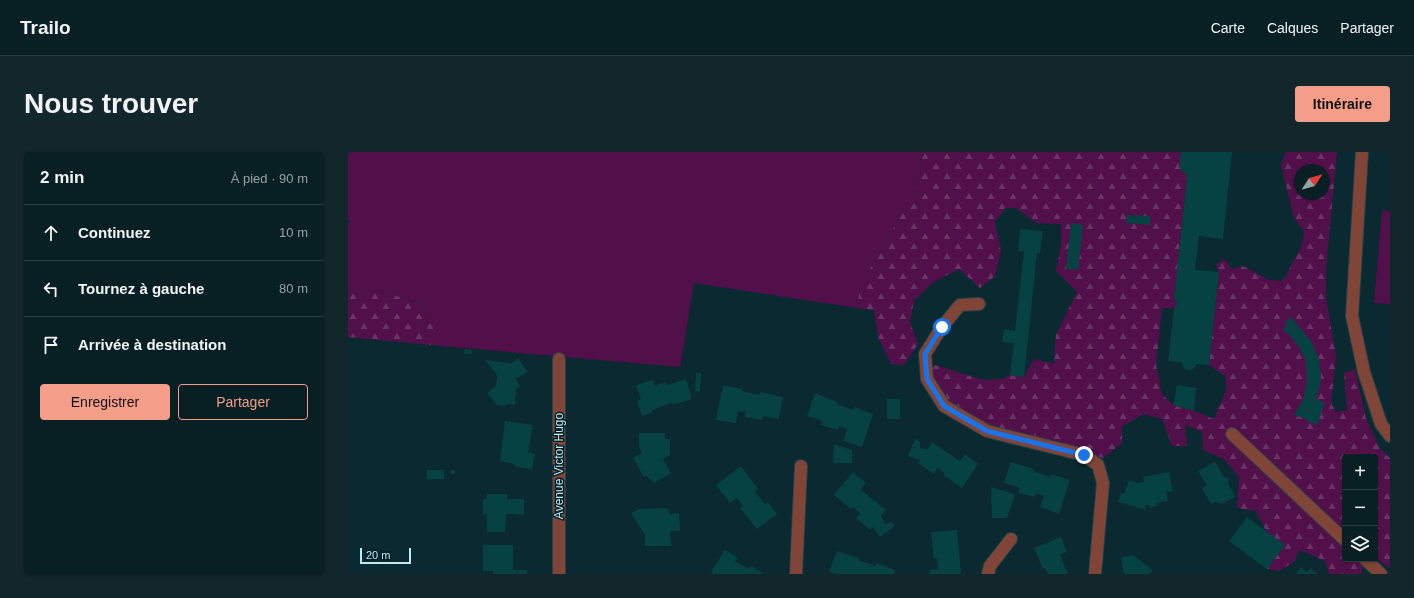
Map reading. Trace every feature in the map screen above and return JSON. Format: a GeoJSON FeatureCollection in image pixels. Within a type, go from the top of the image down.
{"type":"FeatureCollection","features":[{"type":"Feature","properties":{"kind":"street"},"geometry":{"type":"LineString","coordinates":[[1362,152],[1352,316],[1364,372],[1382,424],[1390,436]]}},
{"type":"Feature","properties":{"kind":"street"},"geometry":{"type":"LineString","coordinates":[[979,304],[960,305],[942,327],[925,354],[927,379],[944,406],[987,431],[1084,455],[1098,464],[1103,483],[1095,574]]}},
{"type":"Feature","properties":{"kind":"street","name":"Avenue Victor Hugo"},"geometry":{"type":"LineString","coordinates":[[559,359],[559,574]]}},
{"type":"Feature","properties":{"kind":"street"},"geometry":{"type":"LineString","coordinates":[[1232,434],[1342,537]]}},
{"type":"Feature","properties":{"kind":"street"},"geometry":{"type":"LineString","coordinates":[[796,574],[801,466]]}},
{"type":"Feature","properties":{"kind":"street"},"geometry":{"type":"LineString","coordinates":[[988,574],[990,566],[1011,539]]}},
{"type":"Feature","properties":{"kind":"street"},"geometry":{"type":"LineString","coordinates":[[1368,562],[1381,574]]}},
{"type":"Feature","properties":{"kind":"green space"},"geometry":{"type":"Polygon","coordinates":[[[348,152],[923,152],[918,186],[860,286],[857,308],[694,283],[680,367],[441,346],[424,305],[380,290],[348,295],[348,224],[350,222],[348,219],[348,152]]]}},
{"type":"Feature","properties":{"kind":"green space"},"geometry":{"type":"Polygon","coordinates":[[[923,152],[1181,152],[1187,176],[1174,300],[1177,301],[1176,308],[1162,308],[1156,364],[1162,394],[1173,405],[1214,419],[1226,390],[1226,377],[1209,365],[1219,272],[1216,265],[1224,259],[1232,269],[1243,266],[1269,280],[1283,281],[1302,245],[1304,231],[1294,218],[1281,165],[1286,152],[1337,152],[1326,268],[1326,297],[1336,357],[1331,403],[1336,412],[1347,410],[1344,373],[1355,369],[1366,418],[1380,449],[1390,458],[1390,568],[1378,560],[1378,454],[1342,454],[1342,562],[1363,562],[1361,574],[1329,574],[1325,561],[1300,550],[1294,562],[1279,571],[1267,569],[1284,545],[1266,531],[1256,511],[1237,508],[1239,477],[1224,459],[1203,450],[1202,432],[1185,425],[1187,446],[1172,446],[1162,419],[1144,414],[1122,426],[1122,443],[1103,458],[1068,448],[1008,436],[947,406],[925,374],[935,365],[983,380],[1003,379],[1010,375],[1024,377],[1034,359],[1054,364],[1056,335],[1077,292],[1056,271],[1061,246],[1061,224],[1036,223],[1016,208],[1005,208],[995,222],[1001,251],[995,276],[980,288],[959,269],[932,283],[914,301],[910,322],[918,344],[904,365],[891,364],[878,337],[874,310],[857,308],[860,286],[918,186],[923,152]]]}},
{"type":"Feature","properties":{"kind":"green space"},"geometry":{"type":"Polygon","coordinates":[[[1382,210],[1390,211],[1390,304],[1374,303],[1382,210]]]}},
{"type":"Feature","properties":{"kind":"green space"},"geometry":{"type":"Polygon","coordinates":[[[380,290],[424,305],[441,346],[348,337],[348,295],[380,290]]]}},
{"type":"Feature","properties":{"kind":"building"},"geometry":{"type":"Polygon","coordinates":[[[1181,152],[1232,152],[1223,239],[1199,236],[1195,270],[1219,272],[1209,365],[1196,364],[1192,370],[1184,369],[1181,362],[1168,361],[1174,308],[1176,308],[1177,301],[1174,300],[1187,176],[1179,167],[1181,152]]]}},
{"type":"Feature","properties":{"kind":"building"},"geometry":{"type":"Polygon","coordinates":[[[1127,215],[1150,216],[1150,225],[1126,223],[1127,215]]]}},
{"type":"Feature","properties":{"kind":"building"},"geometry":{"type":"Polygon","coordinates":[[[1071,223],[1083,225],[1078,270],[1066,269],[1071,223]]]}},
{"type":"Feature","properties":{"kind":"building"},"geometry":{"type":"Polygon","coordinates":[[[1020,229],[1043,231],[1040,253],[1037,253],[1024,377],[1010,375],[1014,343],[1002,342],[1004,329],[1015,331],[1024,251],[1018,251],[1020,229]]]}},
{"type":"Feature","properties":{"kind":"building"},"geometry":{"type":"Polygon","coordinates":[[[1291,317],[1311,341],[1319,359],[1321,376],[1316,399],[1325,403],[1317,425],[1294,415],[1303,400],[1307,380],[1306,362],[1299,347],[1283,329],[1287,325],[1285,322],[1291,317]]]}},
{"type":"Feature","properties":{"kind":"building"},"geometry":{"type":"Polygon","coordinates":[[[465,349],[472,350],[472,354],[464,354],[465,349]]]}},
{"type":"Feature","properties":{"kind":"building"},"geometry":{"type":"Polygon","coordinates":[[[518,358],[528,372],[518,378],[515,378],[520,386],[516,389],[515,405],[497,405],[487,393],[496,386],[497,375],[485,360],[511,363],[518,358]]]}},
{"type":"Feature","properties":{"kind":"building"},"geometry":{"type":"Polygon","coordinates":[[[696,373],[701,373],[700,392],[695,391],[696,373]]]}},
{"type":"Feature","properties":{"kind":"building"},"geometry":{"type":"Polygon","coordinates":[[[686,379],[692,399],[673,405],[672,403],[652,410],[652,412],[642,416],[637,401],[641,399],[636,385],[653,380],[655,386],[666,382],[667,385],[686,379]]]}},
{"type":"Feature","properties":{"kind":"building"},"geometry":{"type":"Polygon","coordinates":[[[723,385],[742,389],[742,391],[759,395],[760,392],[783,397],[779,419],[763,416],[762,420],[745,417],[746,412],[738,411],[736,423],[716,420],[723,385]]]}},
{"type":"Feature","properties":{"kind":"building"},"geometry":{"type":"Polygon","coordinates":[[[1177,385],[1196,388],[1194,411],[1173,405],[1177,385]]]}},
{"type":"Feature","properties":{"kind":"building"},"geometry":{"type":"Polygon","coordinates":[[[815,393],[853,410],[855,407],[873,414],[862,447],[843,441],[847,429],[839,426],[838,430],[821,425],[823,421],[807,416],[815,393]]]}},
{"type":"Feature","properties":{"kind":"building"},"geometry":{"type":"Polygon","coordinates":[[[887,399],[900,399],[900,419],[887,419],[887,399]]]}},
{"type":"Feature","properties":{"kind":"building"},"geometry":{"type":"Polygon","coordinates":[[[505,421],[533,425],[528,452],[535,454],[532,469],[516,467],[514,464],[500,461],[505,421]]]}},
{"type":"Feature","properties":{"kind":"building"},"geometry":{"type":"Polygon","coordinates":[[[639,433],[665,433],[665,439],[670,439],[670,455],[663,459],[671,473],[654,483],[646,476],[644,477],[633,458],[642,453],[639,446],[639,433]]]}},
{"type":"Feature","properties":{"kind":"building"},"geometry":{"type":"Polygon","coordinates":[[[915,439],[920,441],[920,448],[928,449],[932,442],[960,461],[965,454],[978,464],[962,488],[943,475],[945,473],[937,468],[934,474],[918,463],[920,460],[908,456],[915,439]]]}},
{"type":"Feature","properties":{"kind":"building"},"geometry":{"type":"Polygon","coordinates":[[[834,444],[852,450],[852,463],[833,463],[834,444]]]}},
{"type":"Feature","properties":{"kind":"building"},"geometry":{"type":"Polygon","coordinates":[[[1011,462],[1034,469],[1033,471],[1050,477],[1051,474],[1070,480],[1059,514],[1040,507],[1044,496],[1036,493],[1035,497],[1018,493],[1020,488],[1004,483],[1011,462]]]}},
{"type":"Feature","properties":{"kind":"building"},"geometry":{"type":"Polygon","coordinates":[[[1215,462],[1224,477],[1229,479],[1228,483],[1235,497],[1222,504],[1215,502],[1211,504],[1202,488],[1207,485],[1198,471],[1215,462]]]}},
{"type":"Feature","properties":{"kind":"building"},"geometry":{"type":"Polygon","coordinates":[[[741,466],[758,489],[755,492],[765,504],[768,502],[777,514],[757,529],[740,508],[743,506],[737,498],[730,503],[716,485],[741,466]]]}},
{"type":"Feature","properties":{"kind":"building"},"geometry":{"type":"Polygon","coordinates":[[[427,470],[444,470],[444,479],[427,479],[427,470]]]}},
{"type":"Feature","properties":{"kind":"building"},"geometry":{"type":"Polygon","coordinates":[[[451,470],[455,470],[455,474],[451,474],[451,470]]]}},
{"type":"Feature","properties":{"kind":"building"},"geometry":{"type":"Polygon","coordinates":[[[853,472],[866,483],[860,489],[886,510],[881,516],[885,524],[891,522],[895,526],[880,537],[873,527],[870,530],[856,518],[860,513],[853,507],[851,509],[834,495],[853,472]]]}},
{"type":"Feature","properties":{"kind":"building"},"geometry":{"type":"Polygon","coordinates":[[[1169,472],[1173,491],[1166,492],[1168,501],[1156,503],[1157,506],[1150,508],[1149,505],[1145,505],[1146,510],[1118,502],[1121,493],[1124,494],[1129,480],[1138,483],[1144,482],[1143,477],[1169,472]]]}},
{"type":"Feature","properties":{"kind":"building"},"geometry":{"type":"Polygon","coordinates":[[[991,487],[1015,494],[1007,518],[992,518],[991,487]]]}},
{"type":"Feature","properties":{"kind":"building"},"geometry":{"type":"Polygon","coordinates":[[[487,494],[507,494],[507,499],[524,499],[524,515],[506,514],[505,532],[487,532],[487,514],[483,514],[483,499],[487,499],[487,494]]]}},
{"type":"Feature","properties":{"kind":"building"},"geometry":{"type":"Polygon","coordinates":[[[667,508],[670,514],[679,513],[680,531],[670,531],[671,546],[645,546],[645,535],[631,513],[639,509],[667,508]]]}},
{"type":"Feature","properties":{"kind":"building"},"geometry":{"type":"Polygon","coordinates":[[[1247,517],[1285,545],[1267,569],[1229,541],[1247,517]]]}},
{"type":"Feature","properties":{"kind":"building"},"geometry":{"type":"Polygon","coordinates":[[[957,530],[961,574],[930,574],[930,570],[938,569],[937,558],[934,559],[931,532],[957,530]]]}},
{"type":"Feature","properties":{"kind":"building"},"geometry":{"type":"Polygon","coordinates":[[[1061,537],[1067,552],[1060,555],[1068,574],[1048,574],[1045,568],[1043,569],[1034,548],[1061,537]]]}},
{"type":"Feature","properties":{"kind":"building"},"geometry":{"type":"Polygon","coordinates":[[[483,545],[513,545],[513,570],[527,570],[527,574],[493,574],[493,571],[483,571],[483,545]]]}},
{"type":"Feature","properties":{"kind":"building"},"geometry":{"type":"Polygon","coordinates":[[[725,550],[738,558],[735,561],[749,569],[751,566],[764,574],[714,574],[711,572],[725,550]]]}},
{"type":"Feature","properties":{"kind":"building"},"geometry":{"type":"Polygon","coordinates":[[[837,551],[859,558],[858,560],[876,566],[876,563],[895,570],[894,574],[836,574],[829,572],[837,551]]]}},
{"type":"Feature","properties":{"kind":"building"},"geometry":{"type":"Polygon","coordinates":[[[1133,555],[1153,570],[1150,574],[1126,574],[1123,571],[1121,557],[1133,555]]]}},
{"type":"Feature","properties":{"kind":"building"},"geometry":{"type":"Polygon","coordinates":[[[1301,567],[1307,572],[1310,568],[1318,574],[1296,574],[1301,567]]]}},
{"type":"Feature","properties":{"kind":"route"},"geometry":{"type":"LineString","coordinates":[[942,327],[925,354],[927,379],[944,406],[987,431],[1084,455]]}}]}
